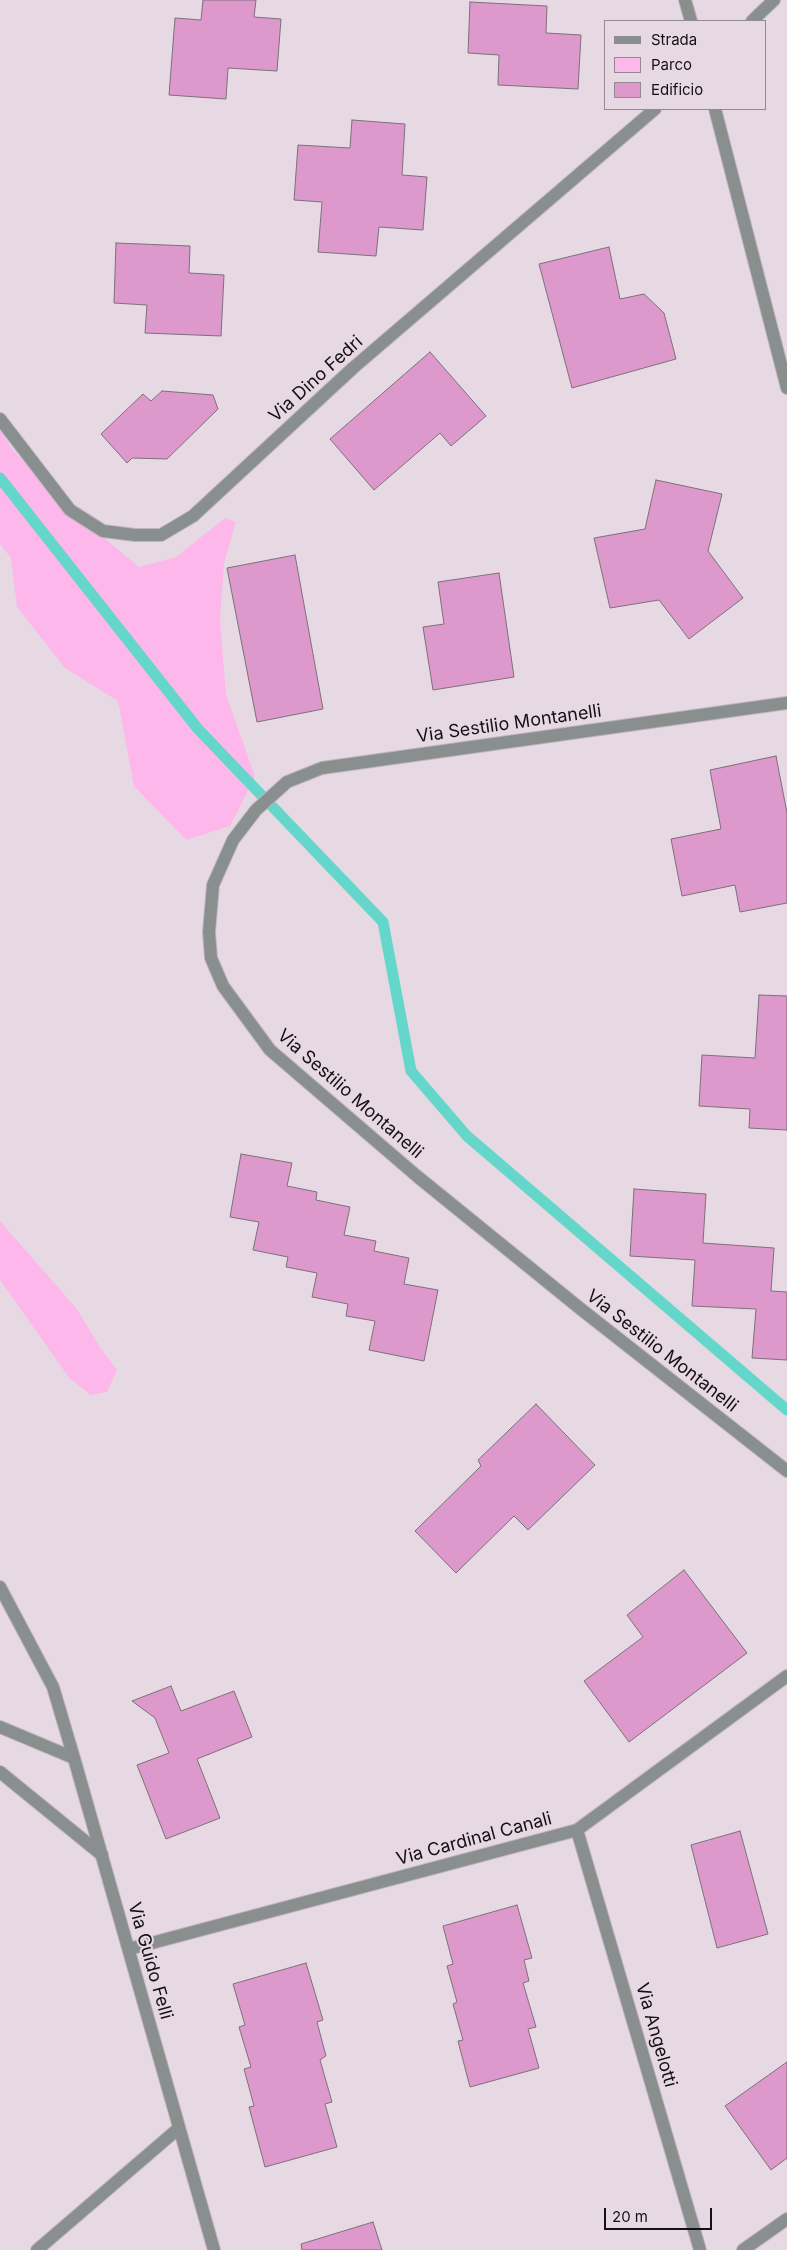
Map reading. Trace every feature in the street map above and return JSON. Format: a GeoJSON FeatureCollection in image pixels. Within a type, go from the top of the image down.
{"type":"FeatureCollection","features":[{"type":"Feature","properties":{"kind":"street"},"geometry":{"type":"LineString","coordinates":[[685,0],[691,20]]}},
{"type":"Feature","properties":{"kind":"street"},"geometry":{"type":"LineString","coordinates":[[753,20],[774,0]]}},
{"type":"Feature","properties":{"kind":"street","name":"Via Dino Fedri"},"geometry":{"type":"LineString","coordinates":[[0,420],[70,510],[103,530],[135,535],[161,535],[193,516],[353,368],[654,110]]}},
{"type":"Feature","properties":{"kind":"street"},"geometry":{"type":"LineString","coordinates":[[715,110],[787,388]]}},
{"type":"Feature","properties":{"kind":"street","name":"Via Sestilio Montanelli"},"geometry":{"type":"LineString","coordinates":[[787,703],[322,768],[287,782],[256,810],[233,840],[213,885],[209,932],[211,958],[223,986],[270,1050],[418,1177],[582,1310],[787,1471]]}},
{"type":"Feature","properties":{"kind":"street"},"geometry":{"type":"LineString","coordinates":[[0,1587],[53,1687],[74,1758]]}},
{"type":"Feature","properties":{"kind":"street","name":"Via Cardinal Canali"},"geometry":{"type":"LineString","coordinates":[[129,1949],[577,1830],[787,1676]]}},
{"type":"Feature","properties":{"kind":"street"},"geometry":{"type":"LineString","coordinates":[[0,1727],[74,1758]]}},
{"type":"Feature","properties":{"kind":"street","name":"Via Guido Felli"},"geometry":{"type":"LineString","coordinates":[[74,1758],[214,2250]]}},
{"type":"Feature","properties":{"kind":"street"},"geometry":{"type":"LineString","coordinates":[[0,1772],[102,1855]]}},
{"type":"Feature","properties":{"kind":"street","name":"Via Angelotti"},"geometry":{"type":"LineString","coordinates":[[577,1830],[700,2250]]}},
{"type":"Feature","properties":{"kind":"street"},"geometry":{"type":"LineString","coordinates":[[37,2250],[179,2128]]}},
{"type":"Feature","properties":{"kind":"street"},"geometry":{"type":"LineString","coordinates":[[743,2250],[787,2219]]}},
{"type":"Feature","properties":{"kind":"green space"},"geometry":{"type":"Polygon","coordinates":[[[0,430],[12,449],[66,506],[139,567],[176,557],[225,518],[236,522],[224,563],[220,620],[226,694],[255,777],[230,826],[186,840],[134,786],[118,701],[65,668],[17,607],[11,558],[0,544],[0,430]]]}},
{"type":"Feature","properties":{"kind":"green space"},"geometry":{"type":"Polygon","coordinates":[[[0,1221],[77,1309],[101,1349],[117,1370],[107,1392],[91,1395],[70,1379],[0,1280],[0,1221]]]}},
{"type":"Feature","properties":{"kind":"building"},"geometry":{"type":"Polygon","coordinates":[[[203,0],[256,0],[254,17],[281,19],[277,71],[228,68],[226,99],[169,95],[175,18],[201,20],[203,0]]]}},
{"type":"Feature","properties":{"kind":"building"},"geometry":{"type":"Polygon","coordinates":[[[470,2],[547,6],[546,33],[581,35],[578,89],[498,85],[499,55],[468,53],[470,2]]]}},
{"type":"Feature","properties":{"kind":"building"},"geometry":{"type":"Polygon","coordinates":[[[352,120],[405,124],[402,175],[427,177],[423,230],[379,227],[376,256],[318,252],[322,202],[294,200],[298,145],[350,148],[352,120]]]}},
{"type":"Feature","properties":{"kind":"building"},"geometry":{"type":"Polygon","coordinates":[[[116,243],[190,246],[189,273],[224,275],[221,336],[145,333],[147,305],[114,303],[116,243]]]}},
{"type":"Feature","properties":{"kind":"building"},"geometry":{"type":"Polygon","coordinates":[[[609,247],[620,299],[644,294],[664,313],[676,359],[572,388],[539,264],[609,247]]]}},
{"type":"Feature","properties":{"kind":"building"},"geometry":{"type":"Polygon","coordinates":[[[430,352],[486,416],[451,446],[440,433],[374,490],[330,439],[430,352]]]}},
{"type":"Feature","properties":{"kind":"building"},"geometry":{"type":"Polygon","coordinates":[[[162,391],[213,395],[218,409],[167,459],[132,458],[127,463],[101,434],[143,394],[151,401],[162,391]]]}},
{"type":"Feature","properties":{"kind":"building"},"geometry":{"type":"Polygon","coordinates":[[[656,480],[722,494],[708,551],[743,598],[689,639],[659,600],[610,608],[594,538],[645,529],[656,480]]]}},
{"type":"Feature","properties":{"kind":"building"},"geometry":{"type":"Polygon","coordinates":[[[295,555],[323,709],[257,722],[227,568],[295,555]]]}},
{"type":"Feature","properties":{"kind":"building"},"geometry":{"type":"Polygon","coordinates":[[[499,573],[514,677],[433,690],[423,627],[444,624],[438,582],[499,573]]]}},
{"type":"Feature","properties":{"kind":"building"},"geometry":{"type":"Polygon","coordinates":[[[776,756],[787,813],[787,903],[740,912],[735,885],[682,896],[671,839],[721,829],[710,770],[776,756]]]}},
{"type":"Feature","properties":{"kind":"building"},"geometry":{"type":"Polygon","coordinates":[[[759,995],[787,996],[787,1130],[749,1128],[750,1109],[699,1106],[702,1055],[755,1058],[759,995]]]}},
{"type":"Feature","properties":{"kind":"building"},"geometry":{"type":"Polygon","coordinates":[[[241,1154],[292,1163],[287,1186],[317,1192],[316,1200],[350,1207],[344,1235],[376,1241],[374,1251],[409,1258],[404,1284],[438,1290],[424,1361],[369,1350],[375,1321],[346,1316],[348,1304],[312,1297],[317,1273],[286,1267],[288,1257],[253,1250],[259,1222],[230,1217],[241,1154]]]}},
{"type":"Feature","properties":{"kind":"building"},"geometry":{"type":"Polygon","coordinates":[[[634,1189],[706,1194],[703,1243],[774,1248],[771,1291],[787,1292],[787,1360],[752,1358],[756,1309],[692,1306],[695,1260],[630,1256],[634,1189]]]}},
{"type":"Feature","properties":{"kind":"building"},"geometry":{"type":"Polygon","coordinates":[[[536,1404],[595,1465],[528,1530],[514,1516],[456,1573],[415,1531],[481,1466],[478,1460],[536,1404]]]}},
{"type":"Feature","properties":{"kind":"building"},"geometry":{"type":"Polygon","coordinates":[[[684,1570],[747,1653],[629,1742],[584,1681],[643,1637],[627,1615],[684,1570]]]}},
{"type":"Feature","properties":{"kind":"building"},"geometry":{"type":"Polygon","coordinates":[[[171,1686],[181,1711],[234,1691],[252,1737],[197,1759],[220,1818],[166,1839],[137,1765],[169,1753],[155,1718],[132,1701],[171,1686]]]}},
{"type":"Feature","properties":{"kind":"building"},"geometry":{"type":"Polygon","coordinates":[[[740,1831],[768,1934],[717,1948],[691,1845],[740,1831]]]}},
{"type":"Feature","properties":{"kind":"building"},"geometry":{"type":"Polygon","coordinates":[[[517,1905],[532,1958],[524,1960],[529,1981],[523,1983],[536,2027],[528,2029],[539,2068],[470,2087],[458,2041],[463,2040],[453,2004],[457,2002],[447,1966],[453,1964],[443,1926],[517,1905]]]}},
{"type":"Feature","properties":{"kind":"building"},"geometry":{"type":"Polygon","coordinates":[[[306,1963],[323,2020],[317,2022],[326,2056],[320,2060],[332,2102],[325,2104],[337,2147],[265,2167],[249,2107],[254,2106],[244,2069],[251,2067],[239,2027],[245,2025],[233,1984],[306,1963]]]}},
{"type":"Feature","properties":{"kind":"building"},"geometry":{"type":"Polygon","coordinates":[[[787,2062],[787,2158],[771,2170],[725,2106],[787,2062]]]}},
{"type":"Feature","properties":{"kind":"building"},"geometry":{"type":"Polygon","coordinates":[[[373,2222],[382,2250],[302,2250],[301,2244],[373,2222]]]}},
{"type":"Feature","properties":{"kind":"waterway"},"geometry":{"type":"LineString","coordinates":[[0,478],[198,729],[383,922],[411,1071],[467,1136],[787,1410]]}}]}
